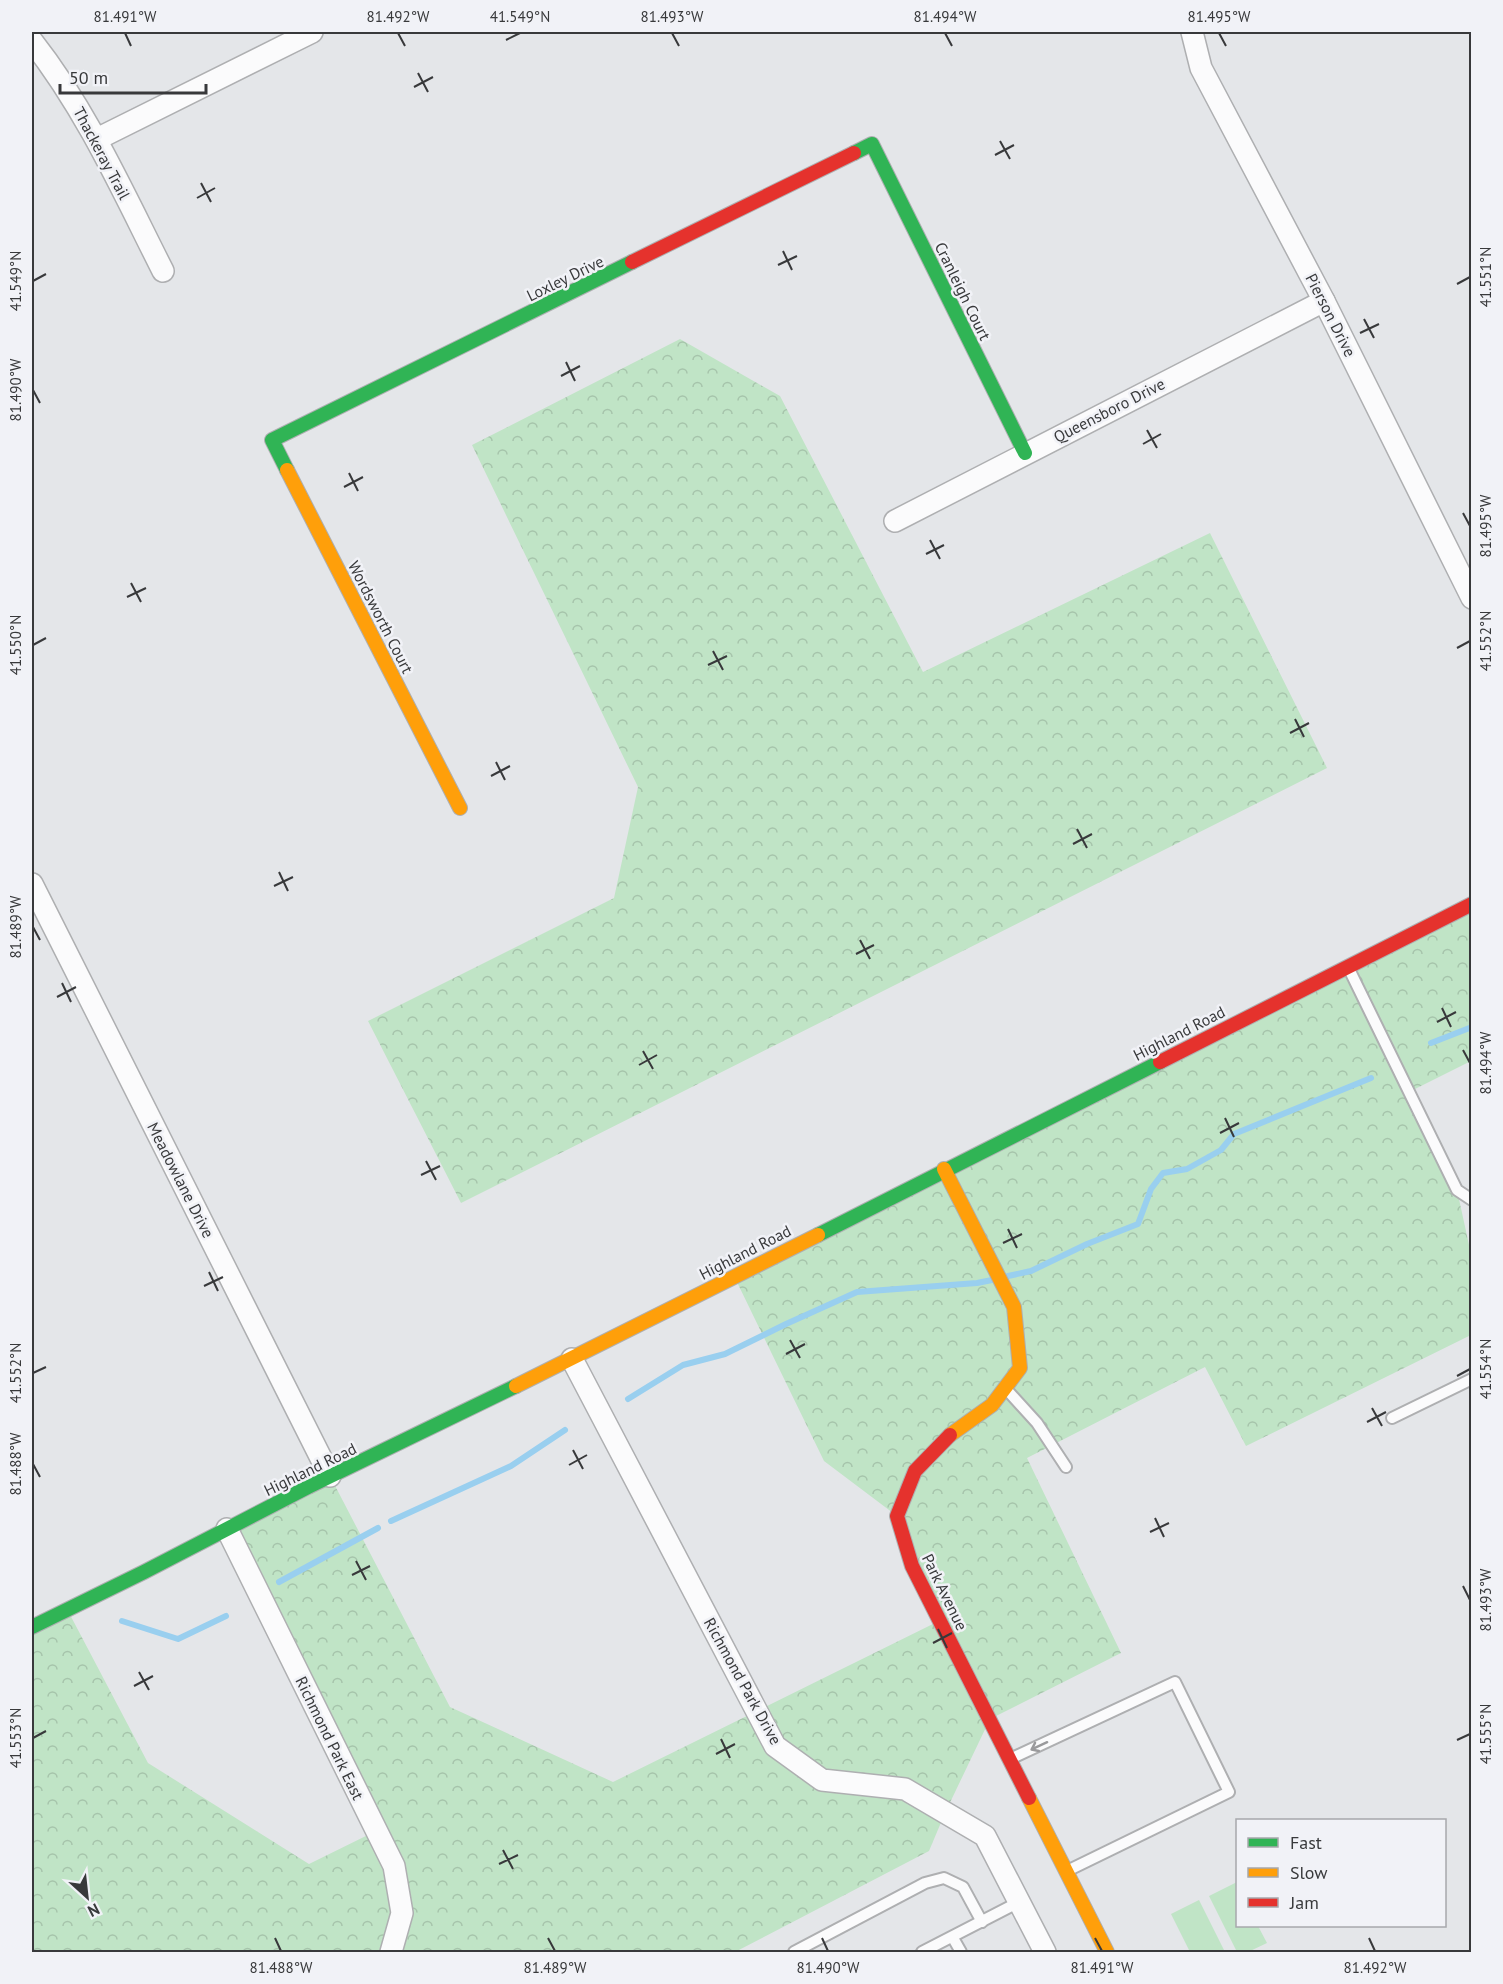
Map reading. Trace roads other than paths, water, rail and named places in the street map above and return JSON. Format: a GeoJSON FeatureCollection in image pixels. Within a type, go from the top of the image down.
{"type":"FeatureCollection","features":[{"type":"Feature","properties":{"kind":"street"},"geometry":{"type":"LineString","coordinates":[[97,139],[312,32]]}},
{"type":"Feature","properties":{"kind":"street","name":"Pierson Drive"},"geometry":{"type":"LineString","coordinates":[[1192,32],[1201,68],[1324,301],[1472,598]]}},
{"type":"Feature","properties":{"kind":"street","name":"Thackeray Trail"},"geometry":{"type":"LineString","coordinates":[[32,41],[57,73],[97,139],[163,271]]}},
{"type":"Feature","properties":{"kind":"street","name":"Loxley Drive"},"geometry":{"type":"LineString","coordinates":[[272,441],[872,144]]}},
{"type":"Feature","properties":{"kind":"street","name":"Cranleigh Court"},"geometry":{"type":"LineString","coordinates":[[872,144],[1025,453]]}},
{"type":"Feature","properties":{"kind":"street","name":"Queensboro Drive"},"geometry":{"type":"LineString","coordinates":[[895,521],[1324,301]]}},
{"type":"Feature","properties":{"kind":"street","name":"Wordsworth Court"},"geometry":{"type":"LineString","coordinates":[[272,441],[460,808]]}},
{"type":"Feature","properties":{"kind":"street","name":"Meadowlane Drive"},"geometry":{"type":"LineString","coordinates":[[32,884],[330,1476]]}},
{"type":"Feature","properties":{"kind":"street","name":"Highland Road"},"geometry":{"type":"LineString","coordinates":[[32,1627],[330,1476],[572,1359],[1472,904]]}},
{"type":"Feature","properties":{"kind":"street","name":"Park Avenue"},"geometry":{"type":"LineString","coordinates":[[944,1170],[1014,1307],[1020,1368],[992,1405],[954,1431],[915,1471],[897,1516],[912,1566],[1107,1953]]}},
{"type":"Feature","properties":{"kind":"street","name":"Richmond Park Drive"},"geometry":{"type":"LineString","coordinates":[[572,1359],[775,1746],[822,1780],[905,1789],[985,1836],[1045,1953]]}},
{"type":"Feature","properties":{"kind":"street","name":"Richmond Park East"},"geometry":{"type":"LineString","coordinates":[[226,1529],[394,1866],[402,1913],[391,1953]]}},
{"type":"Feature","properties":{"kind":"lane"},"geometry":{"type":"LineString","coordinates":[[1347,967],[1457,1190],[1472,1200]]}},
{"type":"Feature","properties":{"kind":"lane"},"geometry":{"type":"LineString","coordinates":[[1392,1418],[1472,1379]]}},
{"type":"Feature","properties":{"kind":"lane"},"geometry":{"type":"LineString","coordinates":[[1005,1388],[1037,1423],[1066,1467]]}},
{"type":"Feature","properties":{"kind":"lane"},"geometry":{"type":"LineString","coordinates":[[1010,1759],[1175,1682],[1229,1791],[1066,1871]]}},
{"type":"Feature","properties":{"kind":"lane"},"geometry":{"type":"LineString","coordinates":[[794,1953],[925,1883],[944,1878],[963,1887],[982,1922]]}},
{"type":"Feature","properties":{"kind":"lane"},"geometry":{"type":"LineString","coordinates":[[922,1953],[1020,1902]]}},
{"type":"Feature","properties":{"kind":"lane"},"geometry":{"type":"LineString","coordinates":[[953,1938],[961,1953]]}},
{"type":"Feature","properties":{"kind":"waterway"},"geometry":{"type":"LineString","coordinates":[[1431,1043],[1472,1027]]}},
{"type":"Feature","properties":{"kind":"waterway"},"geometry":{"type":"LineString","coordinates":[[1008,1276],[1031,1271],[1087,1244],[1138,1224],[1151,1189],[1163,1173],[1187,1169],[1221,1150],[1234,1134],[1371,1078]]}},
{"type":"Feature","properties":{"kind":"waterway"},"geometry":{"type":"LineString","coordinates":[[628,1399],[683,1365],[725,1354],[857,1292],[992,1280]]}},
{"type":"Feature","properties":{"kind":"waterway"},"geometry":{"type":"LineString","coordinates":[[391,1521],[511,1466],[565,1430]]}},
{"type":"Feature","properties":{"kind":"waterway"},"geometry":{"type":"LineString","coordinates":[[279,1582],[378,1528]]}},
{"type":"Feature","properties":{"kind":"waterway"},"geometry":{"type":"LineString","coordinates":[[122,1621],[178,1639],[226,1616]]}}]}
